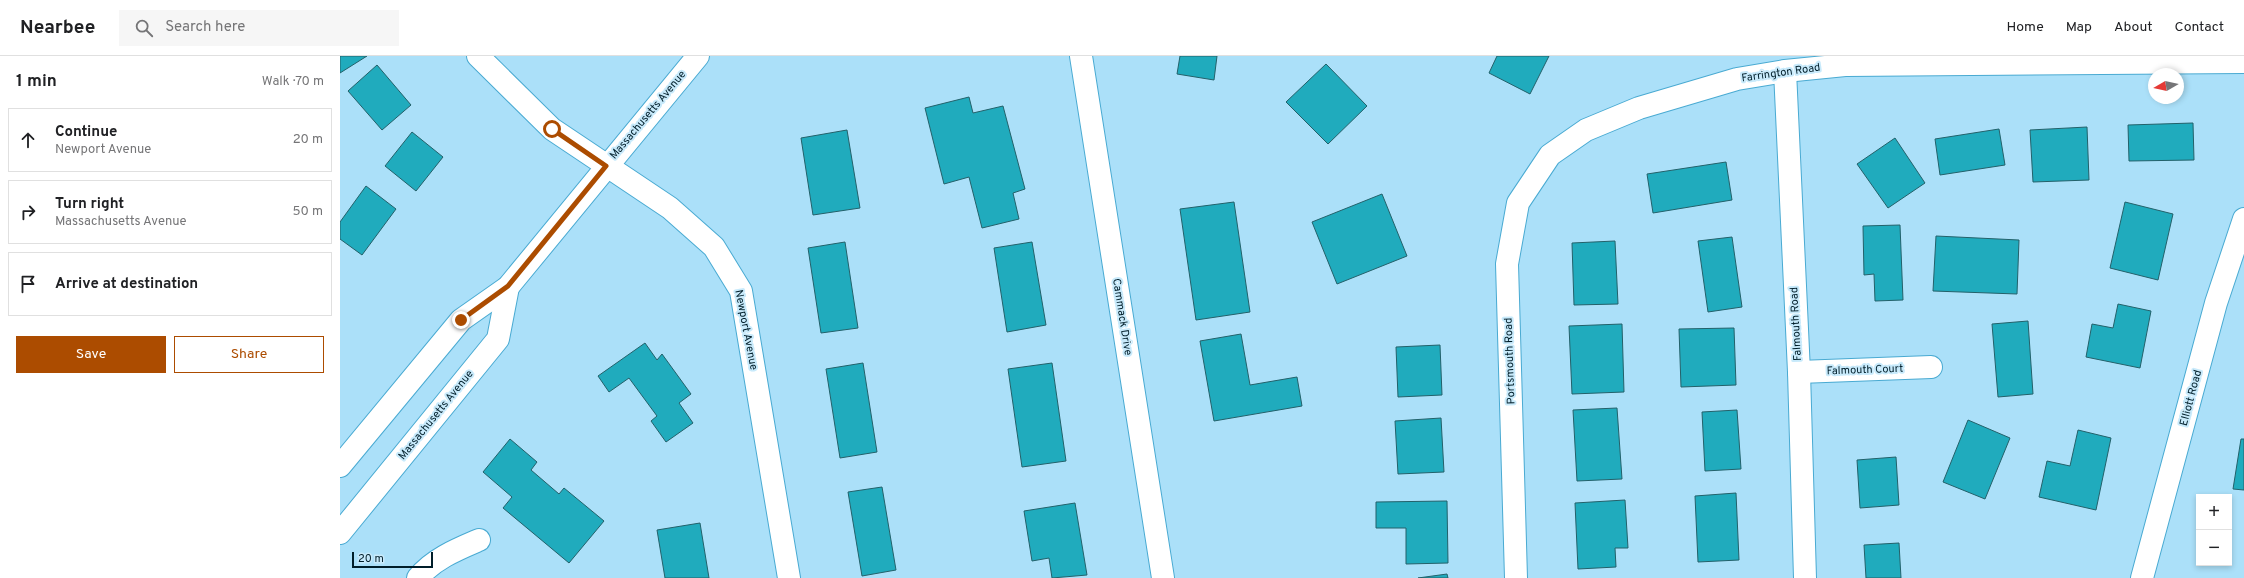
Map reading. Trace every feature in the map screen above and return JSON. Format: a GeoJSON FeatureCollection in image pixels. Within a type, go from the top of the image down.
{"type":"FeatureCollection","features":[{"type":"Feature","properties":{"kind":"street","name":"Newport Avenue"},"geometry":{"type":"LineString","coordinates":[[478,56],[552,129],[670,208],[714,247],[740,291],[789,578]]}},
{"type":"Feature","properties":{"kind":"street","name":"Massachusetts Avenue"},"geometry":{"type":"LineString","coordinates":[[340,466],[461,320],[508,286],[698,56]]}},
{"type":"Feature","properties":{"kind":"street","name":"Cammack Drive"},"geometry":{"type":"LineString","coordinates":[[1080,56],[1163,578]]}},
{"type":"Feature","properties":{"kind":"street","name":"Farrington Road"},"geometry":{"type":"LineString","coordinates":[[1550,155],[1586,130],[1640,108],[1737,79],[1785,71],[1845,65],[2244,62]]}},
{"type":"Feature","properties":{"kind":"street","name":"Falmouth Road"},"geometry":{"type":"LineString","coordinates":[[1785,71],[1805,578]]}},
{"type":"Feature","properties":{"kind":"street","name":"Portsmouth Road"},"geometry":{"type":"LineString","coordinates":[[1516,578],[1507,264],[1518,203],[1550,155]]}},
{"type":"Feature","properties":{"kind":"street","name":"Elliott Road"},"geometry":{"type":"LineString","coordinates":[[2142,578],[2216,303],[2244,219]]}},
{"type":"Feature","properties":{"kind":"street","name":"Massachusetts Avenue"},"geometry":{"type":"LineString","coordinates":[[340,533],[498,339],[508,286]]}},
{"type":"Feature","properties":{"kind":"street","name":"Falmouth Court"},"geometry":{"type":"LineString","coordinates":[[1798,372],[1930,367]]}},
{"type":"Feature","properties":{"kind":"street"},"geometry":{"type":"LineString","coordinates":[[418,578],[424,570],[455,551],[479,540]]}},
{"type":"Feature","properties":{"kind":"building"},"geometry":{"type":"Polygon","coordinates":[[[340,56],[367,56],[340,73],[340,56]]]}},
{"type":"Feature","properties":{"kind":"building"},"geometry":{"type":"Polygon","coordinates":[[[1180,56],[1217,56],[1214,80],[1177,74],[1180,56]]]}},
{"type":"Feature","properties":{"kind":"building"},"geometry":{"type":"Polygon","coordinates":[[[1497,56],[1549,56],[1530,94],[1489,73],[1497,56]]]}},
{"type":"Feature","properties":{"kind":"building"},"geometry":{"type":"Polygon","coordinates":[[[1326,64],[1367,106],[1328,144],[1286,102],[1326,64]]]}},
{"type":"Feature","properties":{"kind":"building"},"geometry":{"type":"Polygon","coordinates":[[[377,65],[411,105],[382,130],[348,91],[377,65]]]}},
{"type":"Feature","properties":{"kind":"building"},"geometry":{"type":"Polygon","coordinates":[[[969,97],[973,113],[1003,106],[1025,189],[1013,193],[1019,219],[982,228],[969,177],[944,184],[925,108],[969,97]]]}},
{"type":"Feature","properties":{"kind":"building"},"geometry":{"type":"Polygon","coordinates":[[[2193,123],[2194,160],[2129,161],[2128,125],[2193,123]]]}},
{"type":"Feature","properties":{"kind":"building"},"geometry":{"type":"Polygon","coordinates":[[[2087,127],[2089,180],[2033,182],[2030,130],[2087,127]]]}},
{"type":"Feature","properties":{"kind":"building"},"geometry":{"type":"Polygon","coordinates":[[[1999,129],[2005,165],[1940,175],[1935,139],[1999,129]]]}},
{"type":"Feature","properties":{"kind":"building"},"geometry":{"type":"Polygon","coordinates":[[[847,130],[860,208],[813,215],[801,138],[847,130]]]}},
{"type":"Feature","properties":{"kind":"building"},"geometry":{"type":"Polygon","coordinates":[[[412,132],[443,157],[416,191],[385,166],[412,132]]]}},
{"type":"Feature","properties":{"kind":"building"},"geometry":{"type":"Polygon","coordinates":[[[1895,138],[1925,183],[1888,208],[1857,164],[1895,138]]]}},
{"type":"Feature","properties":{"kind":"building"},"geometry":{"type":"Polygon","coordinates":[[[1726,162],[1732,200],[1653,213],[1647,174],[1726,162]]]}},
{"type":"Feature","properties":{"kind":"building"},"geometry":{"type":"Polygon","coordinates":[[[366,186],[396,209],[362,255],[340,239],[340,222],[366,186]]]}},
{"type":"Feature","properties":{"kind":"building"},"geometry":{"type":"Polygon","coordinates":[[[1382,194],[1407,256],[1337,284],[1312,222],[1382,194]]]}},
{"type":"Feature","properties":{"kind":"building"},"geometry":{"type":"Polygon","coordinates":[[[1234,202],[1250,312],[1196,320],[1180,209],[1234,202]]]}},
{"type":"Feature","properties":{"kind":"building"},"geometry":{"type":"Polygon","coordinates":[[[2125,202],[2173,214],[2158,280],[2110,268],[2125,202]]]}},
{"type":"Feature","properties":{"kind":"building"},"geometry":{"type":"Polygon","coordinates":[[[1900,225],[1903,300],[1875,301],[1874,274],[1864,275],[1863,226],[1900,225]]]}},
{"type":"Feature","properties":{"kind":"building"},"geometry":{"type":"Polygon","coordinates":[[[1936,236],[2019,240],[2017,294],[1933,291],[1936,236]]]}},
{"type":"Feature","properties":{"kind":"building"},"geometry":{"type":"Polygon","coordinates":[[[1732,237],[1742,307],[1708,312],[1698,241],[1732,237]]]}},
{"type":"Feature","properties":{"kind":"building"},"geometry":{"type":"Polygon","coordinates":[[[1615,241],[1618,304],[1574,305],[1572,243],[1615,241]]]}},
{"type":"Feature","properties":{"kind":"building"},"geometry":{"type":"Polygon","coordinates":[[[845,242],[858,328],[821,333],[808,248],[845,242]]]}},
{"type":"Feature","properties":{"kind":"building"},"geometry":{"type":"Polygon","coordinates":[[[1032,242],[1046,325],[1007,332],[994,248],[1032,242]]]}},
{"type":"Feature","properties":{"kind":"building"},"geometry":{"type":"Polygon","coordinates":[[[2118,304],[2151,311],[2140,368],[2086,357],[2092,324],[2113,328],[2118,304]]]}},
{"type":"Feature","properties":{"kind":"building"},"geometry":{"type":"Polygon","coordinates":[[[2028,321],[2033,394],[1998,397],[1992,324],[2028,321]]]}},
{"type":"Feature","properties":{"kind":"building"},"geometry":{"type":"Polygon","coordinates":[[[1622,324],[1624,392],[1572,394],[1569,326],[1622,324]]]}},
{"type":"Feature","properties":{"kind":"building"},"geometry":{"type":"Polygon","coordinates":[[[1734,328],[1736,385],[1681,387],[1679,329],[1734,328]]]}},
{"type":"Feature","properties":{"kind":"building"},"geometry":{"type":"Polygon","coordinates":[[[1241,334],[1250,385],[1297,377],[1302,406],[1214,421],[1200,341],[1241,334]]]}},
{"type":"Feature","properties":{"kind":"building"},"geometry":{"type":"Polygon","coordinates":[[[645,343],[657,360],[662,354],[691,394],[679,403],[693,423],[666,442],[651,421],[657,416],[629,378],[609,392],[598,376],[645,343]]]}},
{"type":"Feature","properties":{"kind":"building"},"geometry":{"type":"Polygon","coordinates":[[[1440,345],[1442,395],[1398,397],[1396,347],[1440,345]]]}},
{"type":"Feature","properties":{"kind":"building"},"geometry":{"type":"Polygon","coordinates":[[[863,363],[877,452],[840,458],[826,369],[863,363]]]}},
{"type":"Feature","properties":{"kind":"building"},"geometry":{"type":"Polygon","coordinates":[[[1052,363],[1066,461],[1022,467],[1008,369],[1052,363]]]}},
{"type":"Feature","properties":{"kind":"building"},"geometry":{"type":"Polygon","coordinates":[[[1617,408],[1622,479],[1577,481],[1573,410],[1617,408]]]}},
{"type":"Feature","properties":{"kind":"building"},"geometry":{"type":"Polygon","coordinates":[[[1737,410],[1741,469],[1705,471],[1702,412],[1737,410]]]}},
{"type":"Feature","properties":{"kind":"building"},"geometry":{"type":"Polygon","coordinates":[[[1441,418],[1444,472],[1398,474],[1395,421],[1441,418]]]}},
{"type":"Feature","properties":{"kind":"building"},"geometry":{"type":"Polygon","coordinates":[[[1968,420],[2010,438],[1985,499],[1943,482],[1968,420]]]}},
{"type":"Feature","properties":{"kind":"building"},"geometry":{"type":"Polygon","coordinates":[[[2078,430],[2111,438],[2096,510],[2039,497],[2047,461],[2070,466],[2078,430]]]}},
{"type":"Feature","properties":{"kind":"building"},"geometry":{"type":"Polygon","coordinates":[[[510,439],[537,462],[531,470],[559,494],[564,488],[604,521],[569,563],[503,508],[512,497],[483,472],[510,439]]]}},
{"type":"Feature","properties":{"kind":"building"},"geometry":{"type":"Polygon","coordinates":[[[2241,439],[2244,439],[2244,490],[2233,489],[2241,439]]]}},
{"type":"Feature","properties":{"kind":"building"},"geometry":{"type":"Polygon","coordinates":[[[1896,457],[1899,505],[1860,508],[1857,460],[1896,457]]]}},
{"type":"Feature","properties":{"kind":"building"},"geometry":{"type":"Polygon","coordinates":[[[882,487],[896,570],[862,576],[848,492],[882,487]]]}},
{"type":"Feature","properties":{"kind":"building"},"geometry":{"type":"Polygon","coordinates":[[[1736,493],[1739,560],[1698,562],[1695,496],[1736,493]]]}},
{"type":"Feature","properties":{"kind":"building"},"geometry":{"type":"Polygon","coordinates":[[[1625,500],[1628,548],[1615,548],[1616,567],[1578,569],[1575,503],[1625,500]]]}},
{"type":"Feature","properties":{"kind":"building"},"geometry":{"type":"Polygon","coordinates":[[[1447,501],[1448,563],[1406,564],[1406,528],[1376,528],[1376,502],[1447,501]]]}},
{"type":"Feature","properties":{"kind":"building"},"geometry":{"type":"Polygon","coordinates":[[[1075,503],[1087,575],[1052,578],[1049,558],[1032,561],[1024,511],[1075,503]]]}},
{"type":"Feature","properties":{"kind":"building"},"geometry":{"type":"Polygon","coordinates":[[[700,523],[709,578],[665,578],[657,530],[700,523]]]}},
{"type":"Feature","properties":{"kind":"building"},"geometry":{"type":"Polygon","coordinates":[[[1899,543],[1901,578],[1866,578],[1864,545],[1899,543]]]}},
{"type":"Feature","properties":{"kind":"building"},"geometry":{"type":"Polygon","coordinates":[[[1447,574],[1448,578],[1418,578],[1447,574]]]}},
{"type":"Feature","properties":{"kind":"route"},"geometry":{"type":"LineString","coordinates":[[461,320],[508,286],[606,166],[552,129]]}}]}
